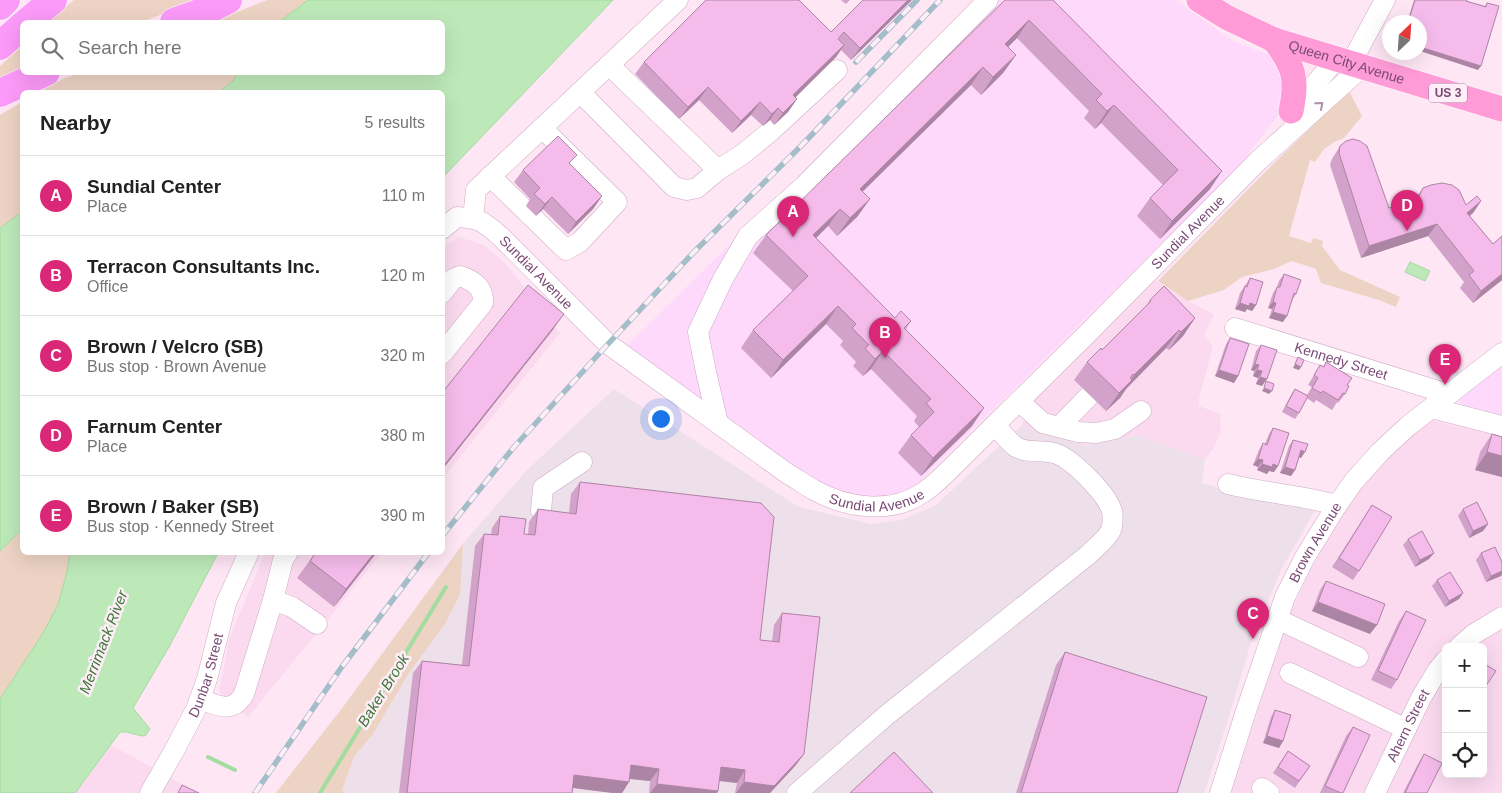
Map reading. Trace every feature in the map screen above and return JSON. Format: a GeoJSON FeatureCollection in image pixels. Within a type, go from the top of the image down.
{"type":"FeatureCollection","features":[{"type":"Feature","properties":{"kind":"highway"},"geometry":{"type":"LineString","coordinates":[[0,6],[6,0]]}},
{"type":"Feature","properties":{"kind":"highway"},"geometry":{"type":"LineString","coordinates":[[29,20],[53,0]]}},
{"type":"Feature","properties":{"kind":"highway"},"geometry":{"type":"LineString","coordinates":[[180,20],[228,0]]}},
{"type":"Feature","properties":{"kind":"highway"},"geometry":{"type":"LineString","coordinates":[[0,46],[20,28]]}},
{"type":"Feature","properties":{"kind":"highway"},"geometry":{"type":"LineString","coordinates":[[0,94],[40,75]]}},
{"type":"Feature","properties":{"kind":"main road","name":"Queen City Avenue"},"geometry":{"type":"LineString","coordinates":[[1199,0],[1226,17],[1274,40],[1502,109]]}},
{"type":"Feature","properties":{"kind":"main road"},"geometry":{"type":"LineString","coordinates":[[1274,40],[1285,55],[1295,80],[1292,111]]}},
{"type":"Feature","properties":{"kind":"street"},"geometry":{"type":"LineString","coordinates":[[457,221],[476,190],[490,176],[678,0]]}},
{"type":"Feature","properties":{"kind":"street"},"geometry":{"type":"LineString","coordinates":[[718,423],[698,332],[723,279],[748,236],[804,186],[988,0]]}},
{"type":"Feature","properties":{"kind":"street"},"geometry":{"type":"LineString","coordinates":[[1350,62],[1385,0]]}},
{"type":"Feature","properties":{"kind":"street","name":"Sundial Avenue"},"geometry":{"type":"LineString","coordinates":[[457,221],[487,225],[608,344],[788,474],[815,490],[844,502],[876,507],[892,506],[921,494],[945,474],[1258,161],[1350,62]]}},
{"type":"Feature","properties":{"kind":"street","name":"Sundial Avenue"},"geometry":{"type":"LineString","coordinates":[[1258,161],[1292,111],[1350,62]]}},
{"type":"Feature","properties":{"kind":"street"},"geometry":{"type":"LineString","coordinates":[[609,65],[718,170]]}},
{"type":"Feature","properties":{"kind":"street"},"geometry":{"type":"LineString","coordinates":[[580,92],[674,187],[687,190],[697,188],[718,170],[743,154],[771,131],[837,70]]}},
{"type":"Feature","properties":{"kind":"street"},"geometry":{"type":"LineString","coordinates":[[490,176],[566,250],[580,242],[618,202],[542,128]]}},
{"type":"Feature","properties":{"kind":"street"},"geometry":{"type":"LineString","coordinates":[[445,289],[453,279],[460,276],[471,280],[480,287],[484,296],[483,303],[445,350]]}},
{"type":"Feature","properties":{"kind":"street","name":"Kennedy Street"},"geometry":{"type":"LineString","coordinates":[[1235,328],[1448,394]]}},
{"type":"Feature","properties":{"kind":"street","name":"Brown Avenue"},"geometry":{"type":"LineString","coordinates":[[1220,793],[1277,620],[1293,579],[1337,504],[1354,480],[1408,426],[1502,353]]}},
{"type":"Feature","properties":{"kind":"street"},"geometry":{"type":"LineString","coordinates":[[1059,427],[1090,395]]}},
{"type":"Feature","properties":{"kind":"street"},"geometry":{"type":"LineString","coordinates":[[1019,401],[1043,423],[1078,432],[1096,433],[1114,429],[1141,411]]}},
{"type":"Feature","properties":{"kind":"street"},"geometry":{"type":"LineString","coordinates":[[1432,408],[1502,426]]}},
{"type":"Feature","properties":{"kind":"street"},"geometry":{"type":"LineString","coordinates":[[798,793],[895,708],[1088,555],[1112,529],[1112,511],[1108,503],[1072,462],[1057,454],[1027,451],[1016,447],[995,425]]}},
{"type":"Feature","properties":{"kind":"street"},"geometry":{"type":"LineString","coordinates":[[540,511],[543,488],[582,462]]}},
{"type":"Feature","properties":{"kind":"street"},"geometry":{"type":"LineString","coordinates":[[1228,484],[1337,504]]}},
{"type":"Feature","properties":{"kind":"street","name":"Dunbar Street"},"geometry":{"type":"LineString","coordinates":[[150,793],[200,699],[226,603],[248,555]]}},
{"type":"Feature","properties":{"kind":"street"},"geometry":{"type":"LineString","coordinates":[[200,699],[215,705],[228,707],[240,702],[286,555]]}},
{"type":"Feature","properties":{"kind":"street"},"geometry":{"type":"LineString","coordinates":[[273,600],[292,607],[317,624]]}},
{"type":"Feature","properties":{"kind":"street"},"geometry":{"type":"LineString","coordinates":[[1464,643],[1502,616]]}},
{"type":"Feature","properties":{"kind":"street"},"geometry":{"type":"LineString","coordinates":[[1277,620],[1358,657]]}},
{"type":"Feature","properties":{"kind":"street","name":"Ahern Street"},"geometry":{"type":"LineString","coordinates":[[1375,793],[1422,698],[1442,665]]}},
{"type":"Feature","properties":{"kind":"street"},"geometry":{"type":"LineString","coordinates":[[1290,674],[1406,729]]}},
{"type":"Feature","properties":{"kind":"shaded area"},"geometry":{"type":"Polygon","coordinates":[[[74,0],[198,0],[147,20],[50,20],[74,0]]]}},
{"type":"Feature","properties":{"kind":"shaded area"},"geometry":{"type":"Polygon","coordinates":[[[267,0],[308,0],[282,20],[217,20],[267,0]]]}},
{"type":"Feature","properties":{"kind":"shaded area"},"geometry":{"type":"Polygon","coordinates":[[[976,0],[1177,0],[1233,41],[1274,57],[1287,78],[1280,113],[1242,162],[1213,193],[917,484],[901,494],[889,497],[856,496],[813,482],[627,346],[976,0]]]}},
{"type":"Feature","properties":{"kind":"shaded area"},"geometry":{"type":"Polygon","coordinates":[[[20,48],[20,71],[0,81],[0,66],[20,48]]]}},
{"type":"Feature","properties":{"kind":"shaded area"},"geometry":{"type":"Polygon","coordinates":[[[74,75],[236,75],[233,81],[222,90],[43,90],[74,75]]]}},
{"type":"Feature","properties":{"kind":"shaded area"},"geometry":{"type":"Polygon","coordinates":[[[1349,91],[1362,116],[1344,138],[1324,149],[1315,162],[1310,160],[1289,236],[1311,243],[1313,238],[1323,241],[1322,246],[1340,270],[1400,297],[1396,307],[1321,283],[1316,269],[1292,261],[1274,269],[1242,277],[1224,290],[1188,301],[1158,281],[1275,162],[1349,91]]]}},
{"type":"Feature","properties":{"kind":"shaded area"},"geometry":{"type":"Polygon","coordinates":[[[20,103],[20,213],[0,228],[0,115],[20,103]]]}},
{"type":"Feature","properties":{"kind":"shaded area"},"geometry":{"type":"Polygon","coordinates":[[[459,237],[484,245],[505,263],[560,333],[445,476],[445,247],[459,237]]]}},
{"type":"Feature","properties":{"kind":"shaded area"},"geometry":{"type":"Polygon","coordinates":[[[1153,279],[1188,301],[1214,314],[1204,336],[1213,346],[1199,399],[1199,406],[1220,414],[1221,432],[1213,449],[1205,459],[1137,435],[1085,446],[1021,426],[1038,394],[1153,279]]]}},
{"type":"Feature","properties":{"kind":"shaded area"},"geometry":{"type":"Polygon","coordinates":[[[1502,362],[1502,416],[1461,404],[1459,398],[1502,362]]]}},
{"type":"Feature","properties":{"kind":"shaded area"},"geometry":{"type":"Polygon","coordinates":[[[614,389],[799,507],[871,524],[902,520],[936,505],[1021,426],[1085,446],[1137,435],[1205,459],[1202,483],[1245,495],[1317,507],[1282,568],[1251,642],[1204,793],[345,793],[342,790],[354,757],[373,734],[409,673],[445,624],[465,541],[527,470],[614,389]]]}},
{"type":"Feature","properties":{"kind":"shaded area"},"geometry":{"type":"Polygon","coordinates":[[[1431,420],[1502,437],[1502,793],[1231,793],[1289,615],[1310,571],[1340,517],[1382,461],[1431,420]]]}},
{"type":"Feature","properties":{"kind":"shaded area"},"geometry":{"type":"Polygon","coordinates":[[[20,531],[20,555],[70,555],[64,586],[52,618],[0,699],[0,551],[20,531]]]}},
{"type":"Feature","properties":{"kind":"shaded area"},"geometry":{"type":"Polygon","coordinates":[[[465,541],[463,546],[460,594],[445,624],[409,673],[373,734],[354,757],[342,790],[345,793],[276,793],[343,707],[465,541]]]}},
{"type":"Feature","properties":{"kind":"shaded area"},"geometry":{"type":"Polygon","coordinates":[[[264,555],[380,555],[248,717],[219,692],[229,639],[264,555]]]}},
{"type":"Feature","properties":{"kind":"shaded area"},"geometry":{"type":"Polygon","coordinates":[[[111,745],[198,793],[75,793],[111,745]]]}},
{"type":"Feature","properties":{"kind":"water"},"geometry":{"type":"Polygon","coordinates":[[[308,0],[613,0],[445,175],[445,90],[222,90],[233,81],[236,75],[445,75],[445,20],[282,20],[308,0]]]}},
{"type":"Feature","properties":{"kind":"water"},"geometry":{"type":"Polygon","coordinates":[[[20,213],[20,531],[0,551],[0,228],[20,213]]]}},
{"type":"Feature","properties":{"kind":"water"},"geometry":{"type":"Polygon","coordinates":[[[1410,262],[1430,271],[1425,281],[1405,272],[1410,262]]]}},
{"type":"Feature","properties":{"kind":"water","name":"Merrimack River"},"geometry":{"type":"Polygon","coordinates":[[[70,555],[217,555],[169,647],[133,708],[150,729],[145,736],[120,732],[75,793],[0,793],[0,699],[42,635],[58,605],[70,555]]]}},
{"type":"Feature","properties":{"kind":"building"},"geometry":{"type":"Polygon","coordinates":[[[706,0],[799,0],[831,32],[863,0],[908,0],[860,48],[844,32],[838,39],[844,45],[793,95],[797,99],[783,113],[778,108],[772,114],[760,102],[741,121],[708,87],[688,107],[644,62],[706,0]]]}},
{"type":"Feature","properties":{"kind":"building"},"geometry":{"type":"Polygon","coordinates":[[[1005,0],[1053,0],[1222,171],[1172,221],[1150,198],[1178,170],[1114,105],[1107,111],[1096,100],[1102,94],[1029,20],[1005,44],[1016,55],[993,77],[983,67],[860,189],[870,199],[850,218],[840,209],[813,235],[895,318],[901,311],[911,321],[904,328],[984,408],[933,458],[911,435],[934,412],[926,403],[931,399],[883,351],[875,359],[870,354],[865,348],[869,345],[852,328],[856,324],[838,306],[783,360],[753,330],[808,276],[766,235],[1005,0]]]}},
{"type":"Feature","properties":{"kind":"building"},"geometry":{"type":"Polygon","coordinates":[[[1415,0],[1467,0],[1486,7],[1487,3],[1499,6],[1481,66],[1427,49],[1427,15],[1410,15],[1415,0]]]}},
{"type":"Feature","properties":{"kind":"building"},"geometry":{"type":"Polygon","coordinates":[[[558,136],[577,155],[569,163],[602,196],[576,222],[552,197],[545,204],[534,194],[540,188],[523,170],[558,136]]]}},
{"type":"Feature","properties":{"kind":"building"},"geometry":{"type":"Polygon","coordinates":[[[1353,139],[1367,146],[1389,208],[1418,198],[1423,188],[1442,183],[1452,185],[1459,190],[1466,205],[1477,196],[1481,201],[1467,213],[1493,244],[1502,236],[1502,274],[1481,291],[1469,275],[1474,271],[1437,224],[1369,246],[1339,153],[1340,146],[1346,141],[1353,139]]]}},
{"type":"Feature","properties":{"kind":"building"},"geometry":{"type":"Polygon","coordinates":[[[1284,274],[1301,280],[1296,294],[1294,293],[1287,316],[1273,312],[1276,303],[1273,302],[1277,287],[1280,287],[1284,274]]]}},
{"type":"Feature","properties":{"kind":"building"},"geometry":{"type":"Polygon","coordinates":[[[1250,278],[1263,282],[1256,305],[1250,303],[1249,306],[1240,303],[1245,286],[1247,287],[1250,278]]]}},
{"type":"Feature","properties":{"kind":"building"},"geometry":{"type":"Polygon","coordinates":[[[528,285],[564,314],[445,464],[445,389],[528,285]]]}},
{"type":"Feature","properties":{"kind":"building"},"geometry":{"type":"Polygon","coordinates":[[[1164,286],[1195,318],[1181,332],[1179,330],[1133,374],[1130,378],[1132,380],[1119,393],[1087,362],[1101,348],[1102,350],[1164,286]]]}},
{"type":"Feature","properties":{"kind":"building"},"geometry":{"type":"Polygon","coordinates":[[[1230,338],[1249,344],[1238,376],[1219,370],[1230,338]]]}},
{"type":"Feature","properties":{"kind":"building"},"geometry":{"type":"Polygon","coordinates":[[[1261,345],[1277,350],[1267,379],[1260,377],[1262,371],[1257,370],[1259,365],[1255,364],[1261,345]]]}},
{"type":"Feature","properties":{"kind":"building"},"geometry":{"type":"Polygon","coordinates":[[[1298,357],[1304,360],[1301,367],[1295,364],[1298,357]]]}},
{"type":"Feature","properties":{"kind":"building"},"geometry":{"type":"Polygon","coordinates":[[[1326,362],[1352,378],[1347,385],[1349,386],[1345,394],[1343,393],[1338,400],[1323,391],[1321,393],[1312,388],[1318,378],[1314,375],[1320,365],[1324,367],[1326,362]]]}},
{"type":"Feature","properties":{"kind":"building"},"geometry":{"type":"Polygon","coordinates":[[[1266,381],[1274,384],[1272,391],[1264,388],[1266,381]]]}},
{"type":"Feature","properties":{"kind":"building"},"geometry":{"type":"Polygon","coordinates":[[[1295,389],[1308,396],[1299,413],[1286,406],[1295,389]]]}},
{"type":"Feature","properties":{"kind":"building"},"geometry":{"type":"Polygon","coordinates":[[[1273,428],[1289,433],[1278,466],[1273,464],[1272,467],[1262,464],[1263,460],[1258,459],[1263,443],[1267,445],[1273,428]]]}},
{"type":"Feature","properties":{"kind":"building"},"geometry":{"type":"Polygon","coordinates":[[[1492,434],[1502,437],[1502,456],[1487,452],[1492,434]]]}},
{"type":"Feature","properties":{"kind":"building"},"geometry":{"type":"Polygon","coordinates":[[[1293,440],[1308,444],[1305,452],[1301,450],[1295,470],[1285,467],[1293,440]]]}},
{"type":"Feature","properties":{"kind":"building"},"geometry":{"type":"Polygon","coordinates":[[[580,482],[761,503],[774,517],[760,640],[779,642],[782,613],[820,617],[804,754],[774,786],[744,782],[745,770],[721,767],[718,791],[657,784],[659,769],[631,765],[629,782],[574,775],[572,793],[407,793],[422,661],[469,666],[484,534],[498,535],[500,516],[526,519],[524,534],[535,535],[538,509],[576,514],[580,482]]]}},
{"type":"Feature","properties":{"kind":"building"},"geometry":{"type":"Polygon","coordinates":[[[1477,502],[1488,524],[1473,531],[1463,509],[1477,502]]]}},
{"type":"Feature","properties":{"kind":"building"},"geometry":{"type":"Polygon","coordinates":[[[1372,505],[1392,517],[1359,571],[1339,558],[1372,505]]]}},
{"type":"Feature","properties":{"kind":"building"},"geometry":{"type":"Polygon","coordinates":[[[1422,531],[1434,553],[1420,560],[1408,539],[1422,531]]]}},
{"type":"Feature","properties":{"kind":"building"},"geometry":{"type":"Polygon","coordinates":[[[1495,547],[1502,562],[1502,571],[1491,576],[1481,553],[1495,547]]]}},
{"type":"Feature","properties":{"kind":"building"},"geometry":{"type":"Polygon","coordinates":[[[314,555],[373,555],[346,589],[310,561],[314,555]]]}},
{"type":"Feature","properties":{"kind":"building"},"geometry":{"type":"Polygon","coordinates":[[[1450,572],[1463,593],[1449,601],[1437,580],[1450,572]]]}},
{"type":"Feature","properties":{"kind":"building"},"geometry":{"type":"Polygon","coordinates":[[[1326,581],[1385,604],[1377,625],[1318,602],[1326,581]]]}},
{"type":"Feature","properties":{"kind":"building"},"geometry":{"type":"Polygon","coordinates":[[[1406,611],[1426,620],[1397,680],[1378,671],[1406,611]]]}},
{"type":"Feature","properties":{"kind":"building"},"geometry":{"type":"Polygon","coordinates":[[[1065,652],[1207,697],[1177,793],[1021,793],[1065,652]]]}},
{"type":"Feature","properties":{"kind":"building"},"geometry":{"type":"Polygon","coordinates":[[[1487,665],[1496,671],[1487,684],[1487,665]]]}},
{"type":"Feature","properties":{"kind":"building"},"geometry":{"type":"Polygon","coordinates":[[[1275,710],[1291,715],[1283,741],[1267,736],[1275,710]]]}},
{"type":"Feature","properties":{"kind":"building"},"geometry":{"type":"Polygon","coordinates":[[[1353,727],[1370,735],[1343,793],[1341,793],[1325,786],[1353,727]]]}},
{"type":"Feature","properties":{"kind":"building"},"geometry":{"type":"Polygon","coordinates":[[[1288,751],[1310,766],[1299,781],[1278,767],[1288,751]]]}},
{"type":"Feature","properties":{"kind":"building"},"geometry":{"type":"Polygon","coordinates":[[[894,752],[933,793],[850,793],[894,752]]]}},
{"type":"Feature","properties":{"kind":"building"},"geometry":{"type":"Polygon","coordinates":[[[1424,754],[1442,763],[1427,793],[1405,793],[1424,754]]]}},
{"type":"Feature","properties":{"kind":"building"},"geometry":{"type":"Polygon","coordinates":[[[182,785],[199,793],[178,793],[182,785]]]}},
{"type":"Feature","properties":{"kind":"waterway","name":"Baker Brook"},"geometry":{"type":"LineString","coordinates":[[320,793],[446,587]]}},
{"type":"Feature","properties":{"kind":"waterway","name":"Baker Brook"},"geometry":{"type":"LineString","coordinates":[[208,757],[235,770]]}},
{"type":"Feature","properties":{"kind":"railway"},"geometry":{"type":"LineString","coordinates":[[856,62],[917,0]]}},
{"type":"Feature","properties":{"kind":"railway"},"geometry":{"type":"LineString","coordinates":[[445,532],[514,447],[608,344],[693,253],[802,145],[940,0]]}},
{"type":"Feature","properties":{"kind":"railway"},"geometry":{"type":"LineString","coordinates":[[255,793],[341,668],[427,555]]}},
{"type":"Feature","properties":{"kind":"place","name":"Farnum Center"},"geometry":{"type":"Point","coordinates":[1407,231]}},
{"type":"Feature","properties":{"kind":"place","name":"Sundial Center"},"geometry":{"type":"Point","coordinates":[793,237]}},
{"type":"Feature","properties":{"kind":"place","name":"Terracon Consultants Inc."},"geometry":{"type":"Point","coordinates":[885,358]}},
{"type":"Feature","properties":{"kind":"place","name":"Brown / Baker (SB)"},"geometry":{"type":"Point","coordinates":[1445,385]}},
{"type":"Feature","properties":{"kind":"place","name":"Brown / Velcro (SB)"},"geometry":{"type":"Point","coordinates":[1253,639]}}]}
